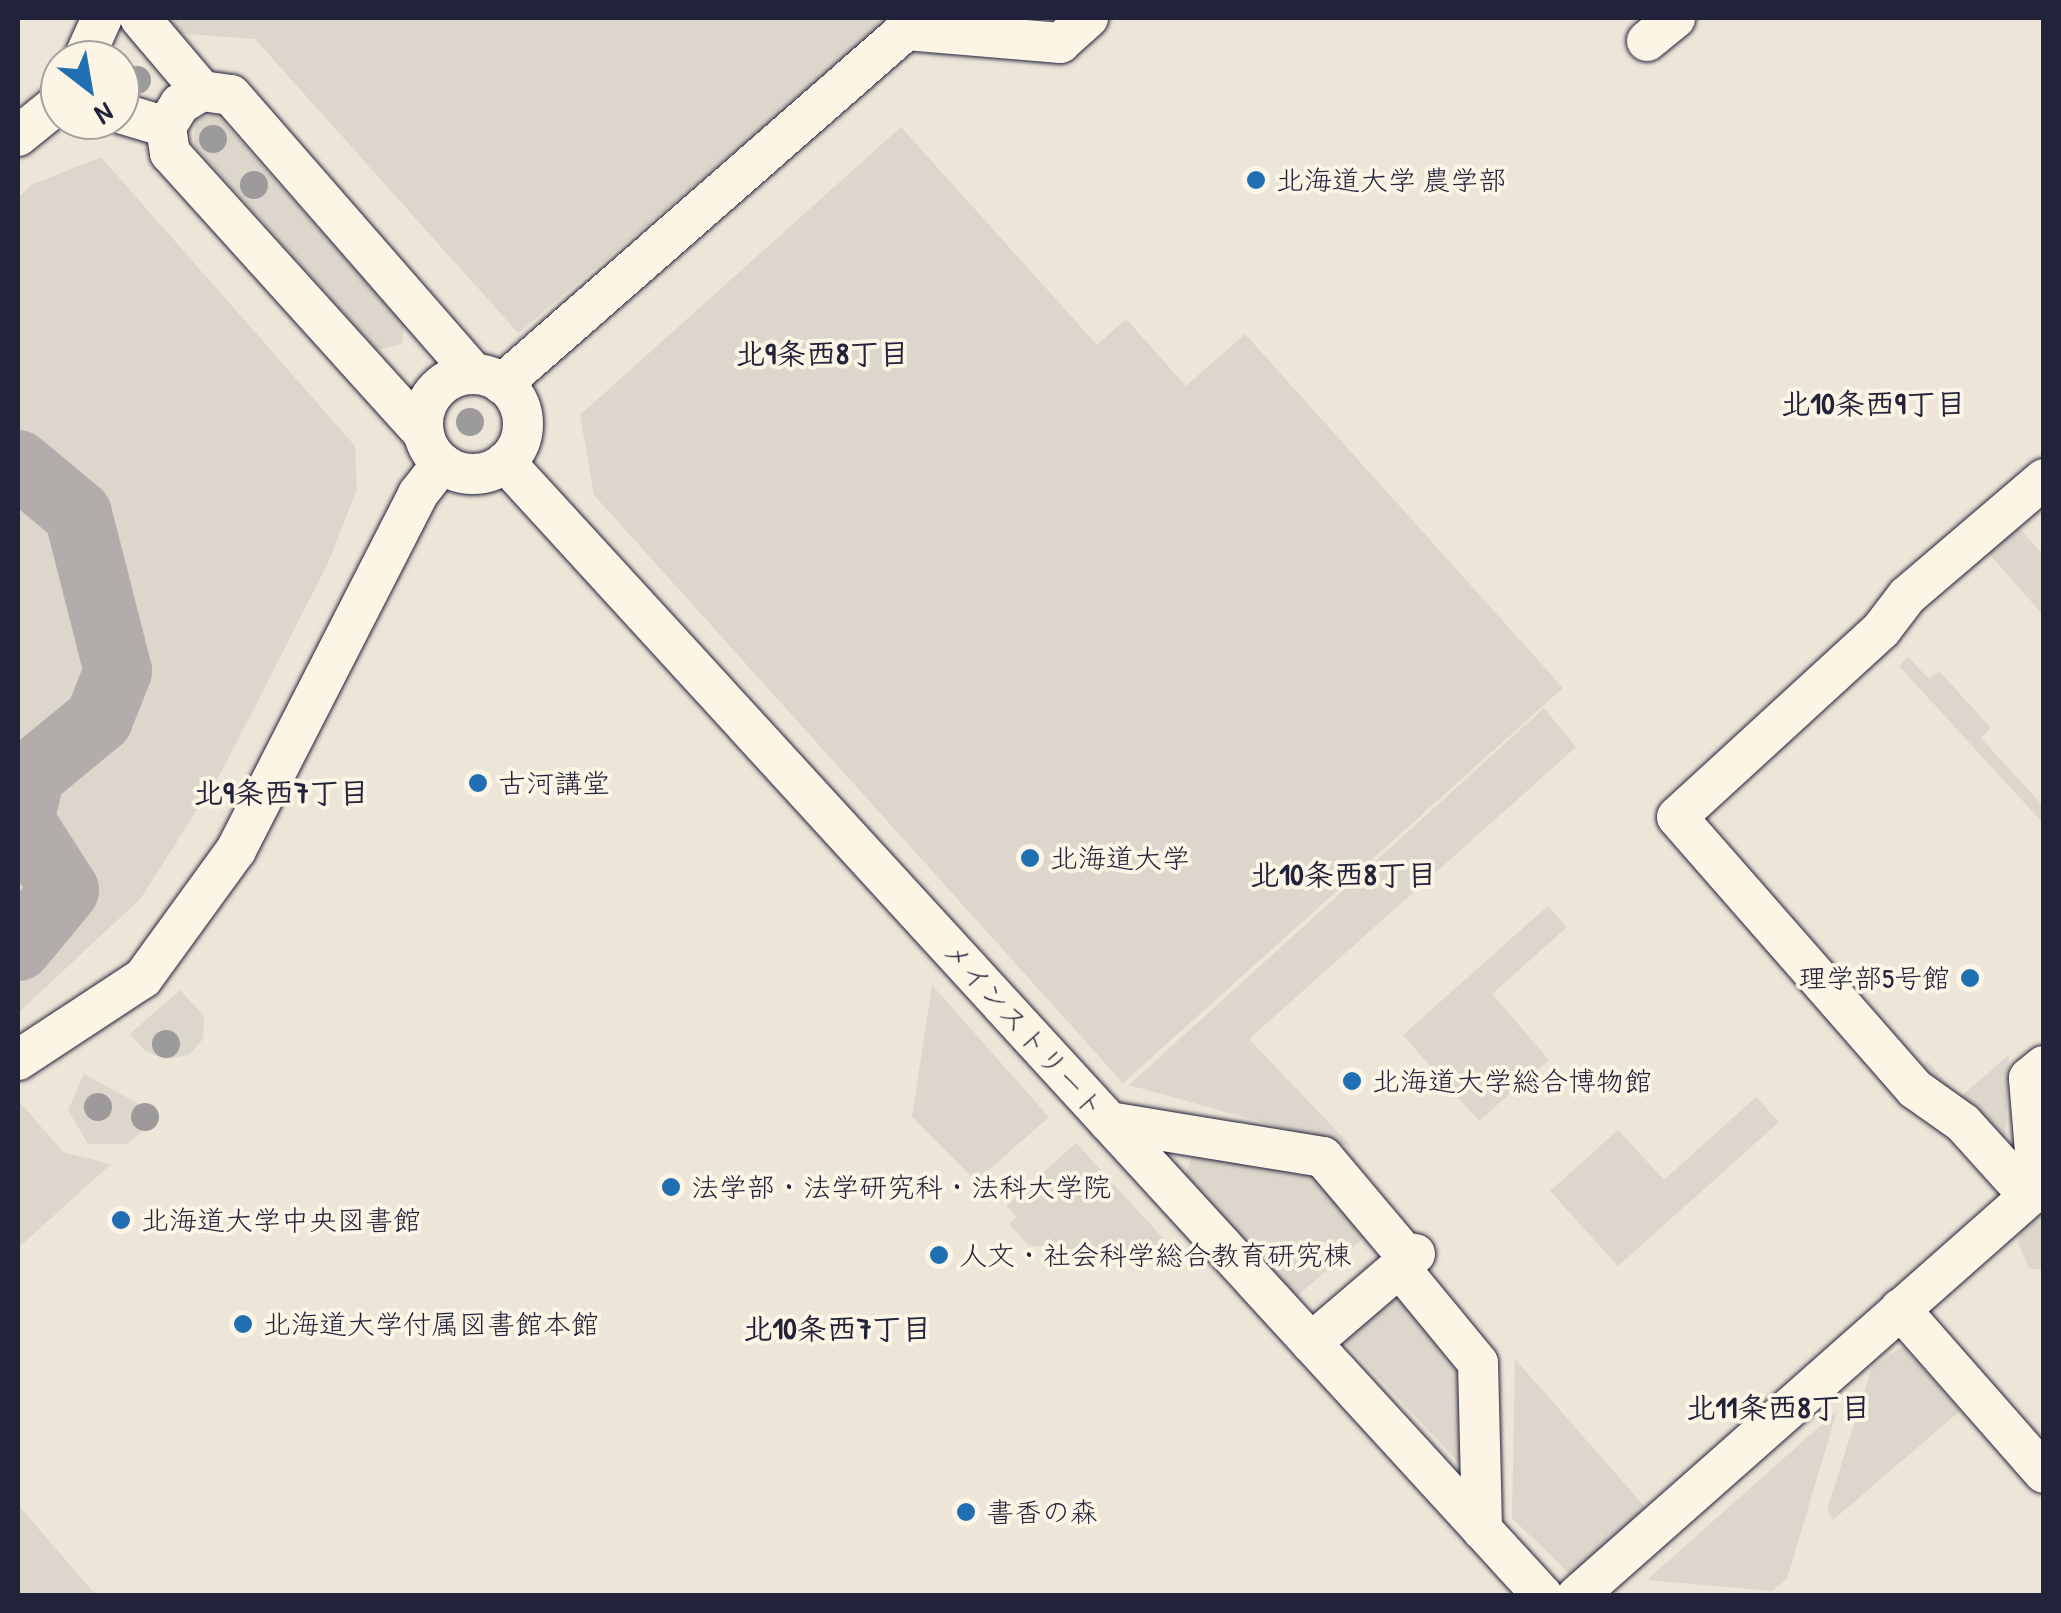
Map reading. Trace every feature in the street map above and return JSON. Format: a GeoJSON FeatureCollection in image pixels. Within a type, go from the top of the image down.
{"type":"FeatureCollection","features":[{"type":"Feature","properties":{"kind":"street"},"geometry":{"type":"LineString","coordinates":[[140,18],[202,91]]}},
{"type":"Feature","properties":{"kind":"street"},"geometry":{"type":"LineString","coordinates":[[18,1060],[143,978],[236,850],[418,494],[433,449],[434,392],[488,379],[906,24],[1060,42],[1088,18]]}},
{"type":"Feature","properties":{"kind":"street"},"geometry":{"type":"LineString","coordinates":[[202,91],[231,95],[523,422],[506,462],[466,474],[433,449],[170,153],[166,126],[180,104],[202,91]]}},
{"type":"Feature","properties":{"kind":"street"},"geometry":{"type":"LineString","coordinates":[[18,136],[40,118]]}},
{"type":"Feature","properties":{"kind":"street"},"geometry":{"type":"LineString","coordinates":[[140,119],[166,126]]}},
{"type":"Feature","properties":{"kind":"street","name":"メインストリート"},"geometry":{"type":"LineString","coordinates":[[506,462],[1543,1596]]}},
{"type":"Feature","properties":{"kind":"street"},"geometry":{"type":"LineString","coordinates":[[2037,1189],[1963,1124],[1915,1089],[1677,816],[1882,630],[1906,596],[2044,479]]}},
{"type":"Feature","properties":{"kind":"street"},"geometry":{"type":"LineString","coordinates":[[2037,1189],[2029,1078],[2044,1066]]}},
{"type":"Feature","properties":{"kind":"street"},"geometry":{"type":"LineString","coordinates":[[1109,1122],[1323,1157],[1407,1260],[1478,1363],[1482,1530]]}},
{"type":"Feature","properties":{"kind":"street"},"geometry":{"type":"LineString","coordinates":[[1578,1596],[2037,1189]]}},
{"type":"Feature","properties":{"kind":"street"},"geometry":{"type":"LineString","coordinates":[[1312,1343],[1407,1260]]}},
{"type":"Feature","properties":{"kind":"street"},"geometry":{"type":"LineString","coordinates":[[1900,1309],[2044,1473]]}},
{"type":"Feature","properties":{"kind":"shaded area","name":"北海道大学"},"geometry":{"type":"Polygon","coordinates":[[[18,18],[2043,18],[2043,1595],[18,1595],[18,18]]]}},
{"type":"Feature","properties":{"kind":"shaded area"},"geometry":{"type":"Polygon","coordinates":[[[163,18],[888,18],[890,22],[518,333],[255,39],[173,33],[163,18]]]}},
{"type":"Feature","properties":{"kind":"shaded area"},"geometry":{"type":"Polygon","coordinates":[[[216,114],[404,324],[402,344],[377,350],[194,145],[196,119],[216,114]]]}},
{"type":"Feature","properties":{"kind":"shaded area"},"geometry":{"type":"Polygon","coordinates":[[[901,127],[1097,345],[1126,319],[1186,386],[1245,334],[1563,688],[1123,1083],[594,495],[580,415],[901,127]]]}},
{"type":"Feature","properties":{"kind":"shaded area"},"geometry":{"type":"Polygon","coordinates":[[[101,157],[355,446],[357,489],[328,563],[223,769],[141,898],[18,1013],[18,198],[31,185],[101,157]]]}},
{"type":"Feature","properties":{"kind":"shaded area"},"geometry":{"type":"Polygon","coordinates":[[[2014,523],[2043,554],[2043,615],[1985,549],[2014,523]]]}},
{"type":"Feature","properties":{"kind":"shaded area"},"geometry":{"type":"Polygon","coordinates":[[[1908,657],[1929,679],[1939,671],[1991,728],[1981,738],[2043,806],[2041,821],[1899,666],[1908,657]]]}},
{"type":"Feature","properties":{"kind":"shaded area"},"geometry":{"type":"Polygon","coordinates":[[[1544,708],[1576,747],[1249,1039],[1352,1147],[1129,1085],[1544,708]]]}},
{"type":"Feature","properties":{"kind":"shaded area"},"geometry":{"type":"Polygon","coordinates":[[[1548,906],[1567,927],[1492,994],[1549,1060],[1479,1121],[1403,1035],[1548,906]]]}},
{"type":"Feature","properties":{"kind":"shaded area"},"geometry":{"type":"Polygon","coordinates":[[[932,985],[1049,1117],[976,1181],[912,1117],[932,985]]]}},
{"type":"Feature","properties":{"kind":"shaded area"},"geometry":{"type":"Polygon","coordinates":[[[180,990],[204,1016],[203,1039],[189,1055],[166,1059],[145,1051],[130,1034],[180,990]]]}},
{"type":"Feature","properties":{"kind":"shaded area"},"geometry":{"type":"Polygon","coordinates":[[[2009,1055],[2005,1146],[1919,1069],[1927,1061],[1960,1097],[2009,1055]]]}},
{"type":"Feature","properties":{"kind":"shaded area"},"geometry":{"type":"Polygon","coordinates":[[[84,1074],[159,1115],[128,1144],[88,1144],[68,1110],[84,1074]]]}},
{"type":"Feature","properties":{"kind":"shaded area"},"geometry":{"type":"Polygon","coordinates":[[[1756,1097],[1779,1122],[1618,1266],[1550,1191],[1618,1130],[1664,1180],[1756,1097]]]}},
{"type":"Feature","properties":{"kind":"shaded area"},"geometry":{"type":"Polygon","coordinates":[[[18,1100],[63,1152],[111,1164],[18,1248],[18,1100]]]}},
{"type":"Feature","properties":{"kind":"shaded area"},"geometry":{"type":"Polygon","coordinates":[[[1076,1143],[1182,1259],[1028,1245],[1009,1224],[1017,1217],[1006,1206],[1076,1143]]]}},
{"type":"Feature","properties":{"kind":"shaded area"},"geometry":{"type":"Polygon","coordinates":[[[1197,1144],[1320,1163],[1377,1226],[1295,1298],[1185,1174],[1197,1144]]]}},
{"type":"Feature","properties":{"kind":"shaded area"},"geometry":{"type":"Polygon","coordinates":[[[2043,1206],[2043,1270],[2029,1268],[2018,1242],[2024,1220],[2043,1206]]]}},
{"type":"Feature","properties":{"kind":"shaded area"},"geometry":{"type":"Polygon","coordinates":[[[1397,1282],[1467,1365],[1468,1472],[1337,1334],[1397,1282]]]}},
{"type":"Feature","properties":{"kind":"shaded area"},"geometry":{"type":"Polygon","coordinates":[[[1903,1346],[1960,1411],[1833,1520],[1827,1510],[1872,1367],[1903,1346]]]}},
{"type":"Feature","properties":{"kind":"shaded area"},"geometry":{"type":"Polygon","coordinates":[[[1515,1359],[1653,1516],[1578,1582],[1512,1518],[1515,1359]]]}},
{"type":"Feature","properties":{"kind":"shaded area"},"geometry":{"type":"Polygon","coordinates":[[[1837,1411],[1787,1579],[1772,1591],[1647,1580],[1837,1411]]]}},
{"type":"Feature","properties":{"kind":"shaded area"},"geometry":{"type":"Polygon","coordinates":[[[18,1505],[96,1595],[18,1595],[18,1505]]]}},
{"type":"Feature","properties":{"kind":"waterway"},"geometry":{"type":"LineString","coordinates":[[18,464],[78,514],[118,671],[99,719],[31,775],[20,820],[65,890],[18,947]]}},
{"type":"Feature","properties":{"kind":"place","name":"北海道大学 農学部"},"geometry":{"type":"Point","coordinates":[1256,180]}},
{"type":"Feature","properties":{"kind":"place","name":"古河講堂"},"geometry":{"type":"Point","coordinates":[478,783]}},
{"type":"Feature","properties":{"kind":"place","name":"北海道大学"},"geometry":{"type":"Point","coordinates":[1030,858]}},
{"type":"Feature","properties":{"kind":"place","name":"理学部5号館"},"geometry":{"type":"Point","coordinates":[1970,978]}},
{"type":"Feature","properties":{"kind":"place","name":"北海道大学総合博物館"},"geometry":{"type":"Point","coordinates":[1352,1081]}},
{"type":"Feature","properties":{"kind":"place","name":"法学部・法学研究科・法科大学院"},"geometry":{"type":"Point","coordinates":[671,1187]}},
{"type":"Feature","properties":{"kind":"place","name":"北海道大学中央図書館"},"geometry":{"type":"Point","coordinates":[121,1220]}},
{"type":"Feature","properties":{"kind":"place","name":"人文・社会科学総合教育研究棟"},"geometry":{"type":"Point","coordinates":[939,1255]}},
{"type":"Feature","properties":{"kind":"place","name":"北海道大学付属図書館本館"},"geometry":{"type":"Point","coordinates":[243,1324]}},
{"type":"Feature","properties":{"kind":"place","name":"書香の森"},"geometry":{"type":"Point","coordinates":[966,1512]}},
{"type":"Feature","properties":{"kind":"district","name":"北9条西8丁目"},"geometry":{"type":"Point","coordinates":[822,353]}},
{"type":"Feature","properties":{"kind":"district","name":"北10条西9丁目"},"geometry":{"type":"Point","coordinates":[1873,403]}},
{"type":"Feature","properties":{"kind":"district","name":"北9条西7丁目"},"geometry":{"type":"Point","coordinates":[281,792]}},
{"type":"Feature","properties":{"kind":"district","name":"北10条西8丁目"},"geometry":{"type":"Point","coordinates":[1343,874]}},
{"type":"Feature","properties":{"kind":"district","name":"北10条西7丁目"},"geometry":{"type":"Point","coordinates":[837,1328]}},
{"type":"Feature","properties":{"kind":"district","name":"北11条西8丁目"},"geometry":{"type":"Point","coordinates":[1778,1407]}}]}
